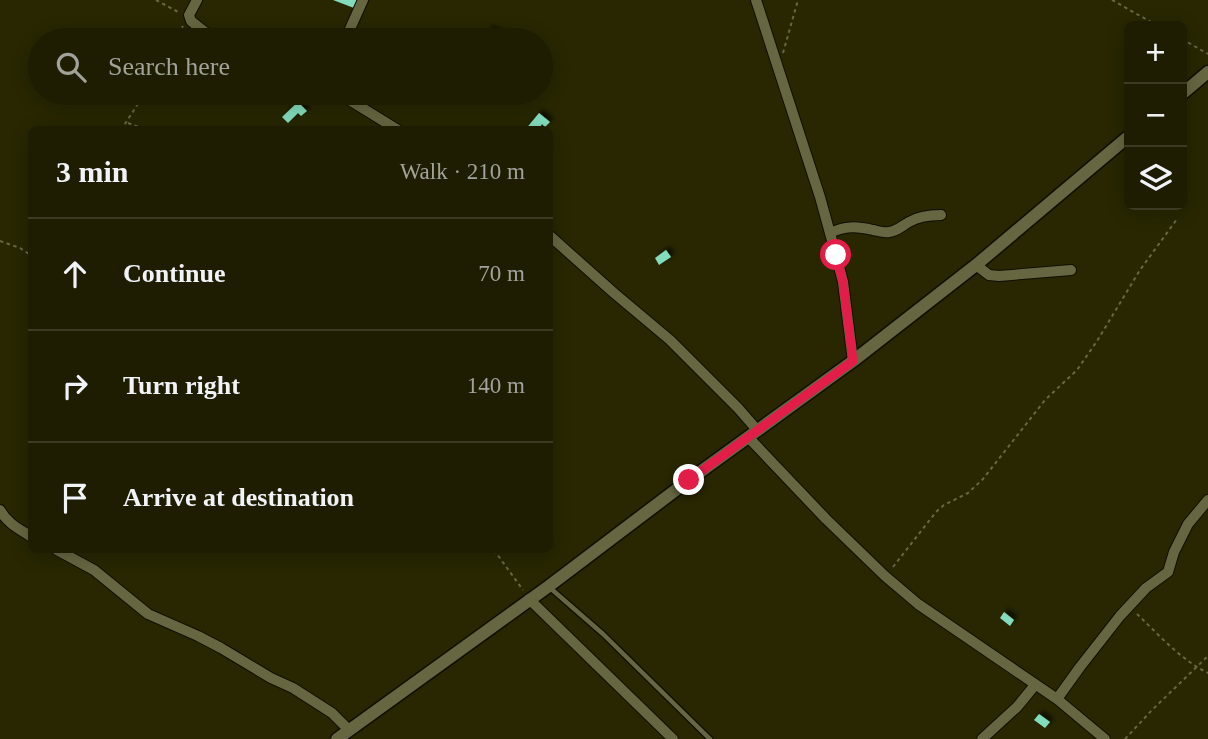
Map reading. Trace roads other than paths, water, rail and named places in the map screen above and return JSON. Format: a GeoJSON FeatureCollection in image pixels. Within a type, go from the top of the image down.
{"type":"FeatureCollection","features":[{"type":"Feature","properties":{"kind":"street"},"geometry":{"type":"LineString","coordinates":[[197,0],[189,15],[191,21],[200,28]]}},
{"type":"Feature","properties":{"kind":"street"},"geometry":{"type":"LineString","coordinates":[[350,28],[363,0]]}},
{"type":"Feature","properties":{"kind":"street"},"geometry":{"type":"LineString","coordinates":[[756,0],[830,233],[843,282],[853,361]]}},
{"type":"Feature","properties":{"kind":"street"},"geometry":{"type":"LineString","coordinates":[[1187,89],[1208,72]]}},
{"type":"Feature","properties":{"kind":"street"},"geometry":{"type":"LineString","coordinates":[[357,105],[392,126]]}},
{"type":"Feature","properties":{"kind":"street"},"geometry":{"type":"LineString","coordinates":[[337,739],[853,361],[976,265],[1124,140]]}},
{"type":"Feature","properties":{"kind":"street"},"geometry":{"type":"LineString","coordinates":[[830,233],[848,227],[889,232],[916,218],[941,215]]}},
{"type":"Feature","properties":{"kind":"street"},"geometry":{"type":"LineString","coordinates":[[553,239],[670,340],[738,408],[754,435],[826,519],[885,576],[918,604],[1057,699],[1105,739]]}},
{"type":"Feature","properties":{"kind":"street"},"geometry":{"type":"LineString","coordinates":[[976,265],[989,275],[999,276],[1071,270]]}},
{"type":"Feature","properties":{"kind":"street"},"geometry":{"type":"LineString","coordinates":[[1057,699],[1129,606],[1168,572],[1174,552],[1188,524],[1208,500]]}},
{"type":"Feature","properties":{"kind":"street"},"geometry":{"type":"LineString","coordinates":[[0,510],[13,526]]}},
{"type":"Feature","properties":{"kind":"street"},"geometry":{"type":"LineString","coordinates":[[0,519],[28,535]]}},
{"type":"Feature","properties":{"kind":"street"},"geometry":{"type":"LineString","coordinates":[[63,553],[94,570],[148,614],[198,636],[293,688],[332,713],[349,730]]}},
{"type":"Feature","properties":{"kind":"street"},"geometry":{"type":"LineString","coordinates":[[530,599],[673,739]]}},
{"type":"Feature","properties":{"kind":"street"},"geometry":{"type":"LineString","coordinates":[[982,739],[1017,707],[1035,685]]}},
{"type":"Feature","properties":{"kind":"lane"},"geometry":{"type":"LineString","coordinates":[[548,586],[603,634],[710,739]]}}]}
